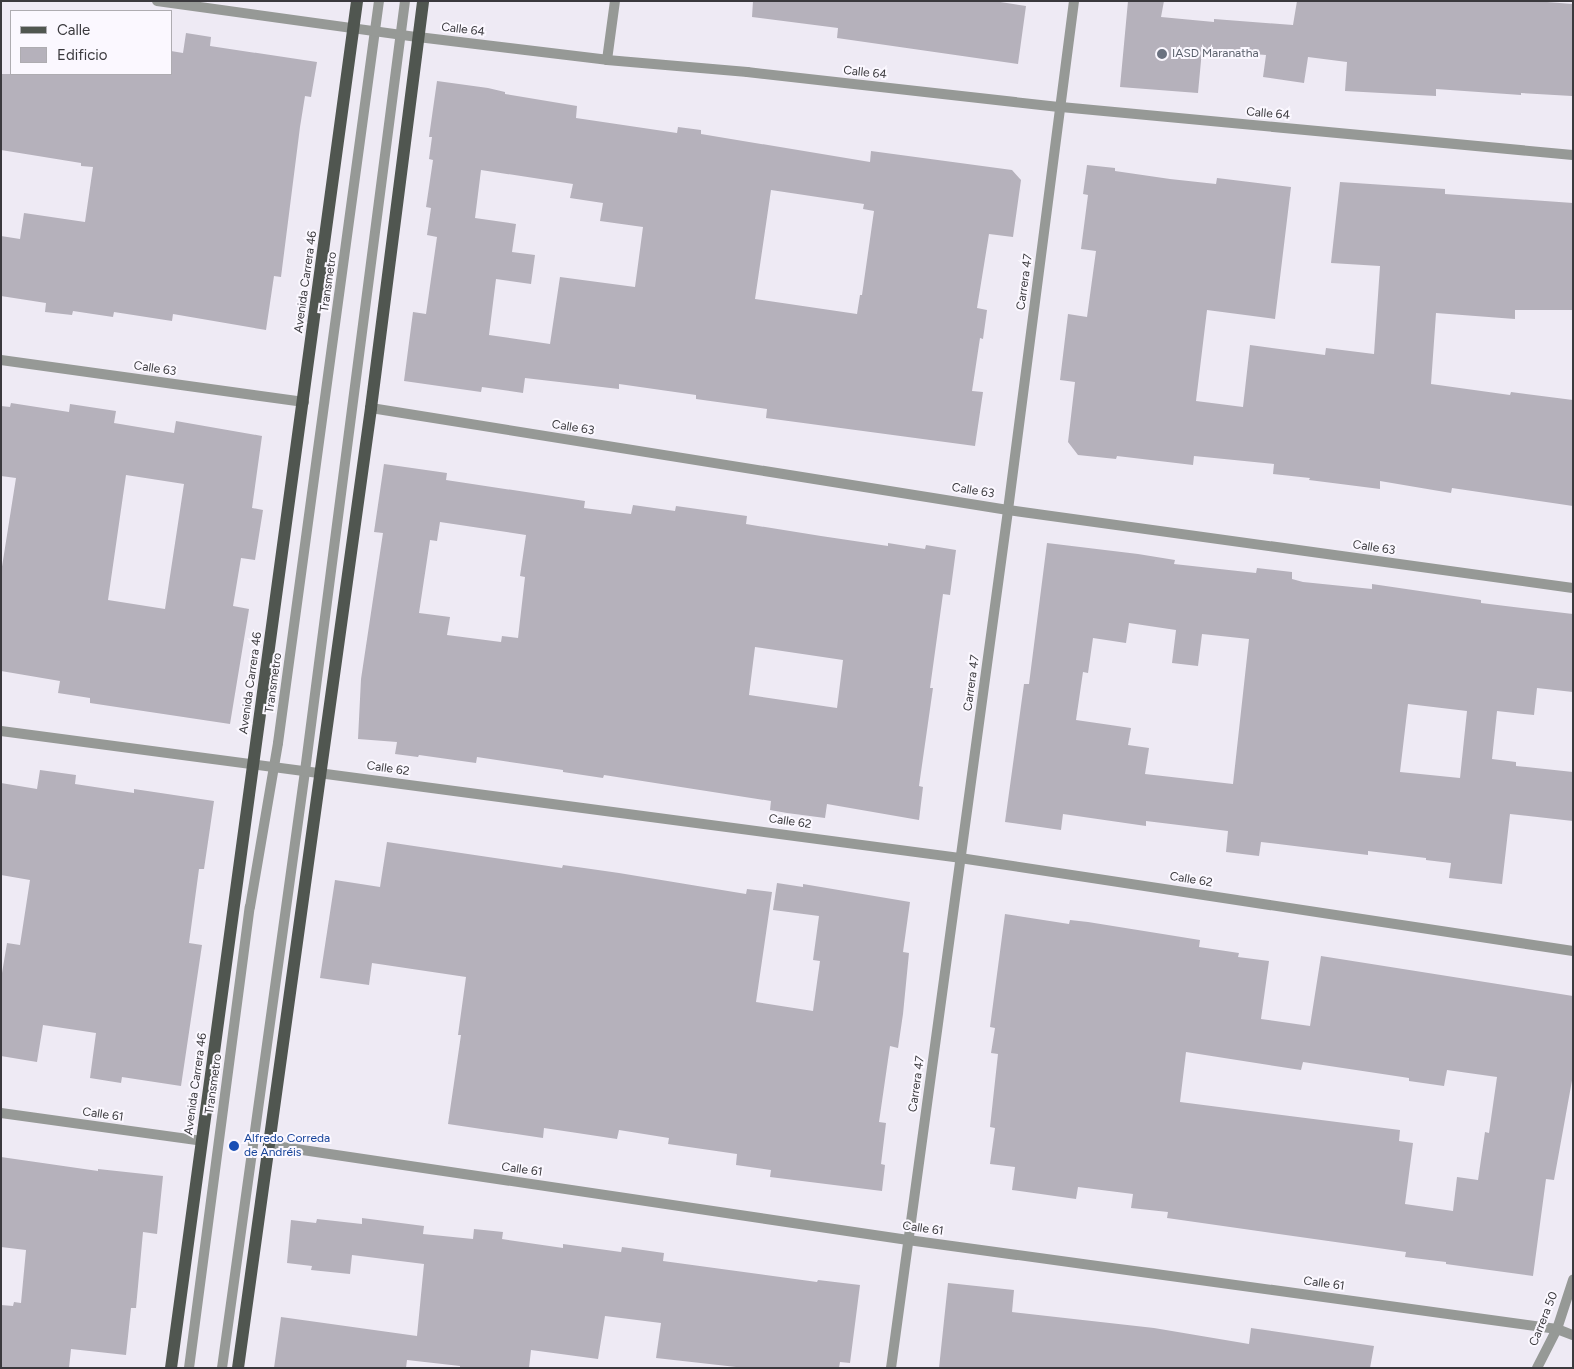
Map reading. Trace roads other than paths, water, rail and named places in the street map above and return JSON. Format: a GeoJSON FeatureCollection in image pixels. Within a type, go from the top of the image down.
{"type":"FeatureCollection","features":[{"type":"Feature","properties":{"kind":"main road","name":"Avenida Carrera 46"},"geometry":{"type":"LineString","coordinates":[[171,1368],[304,402],[357,1]]}},
{"type":"Feature","properties":{"kind":"main road"},"geometry":{"type":"LineString","coordinates":[[238,1368],[371,408],[423,1]]}},
{"type":"Feature","properties":{"kind":"street","name":"Calle 64"},"geometry":{"type":"LineString","coordinates":[[157,1],[375,32],[607,60],[747,72],[1061,107],[1573,155]]}},
{"type":"Feature","properties":{"kind":"street","name":"Transmetro"},"geometry":{"type":"LineString","coordinates":[[189,1368],[250,907],[274,766],[379,1]]}},
{"type":"Feature","properties":{"kind":"street"},"geometry":{"type":"LineString","coordinates":[[222,1368],[305,771],[405,1]]}},
{"type":"Feature","properties":{"kind":"street"},"geometry":{"type":"LineString","coordinates":[[607,60],[615,1]]}},
{"type":"Feature","properties":{"kind":"street","name":"Carrera 47"},"geometry":{"type":"LineString","coordinates":[[891,1368],[1008,510],[1074,1]]}},
{"type":"Feature","properties":{"kind":"street","name":"Calle 63"},"geometry":{"type":"LineString","coordinates":[[1,360],[304,402]]}},
{"type":"Feature","properties":{"kind":"street","name":"Calle 63"},"geometry":{"type":"LineString","coordinates":[[371,408],[1008,510],[1573,588]]}},
{"type":"Feature","properties":{"kind":"street","name":"Calle 62"},"geometry":{"type":"LineString","coordinates":[[1,731],[960,858],[1573,951]]}},
{"type":"Feature","properties":{"kind":"street","name":"Calle 61"},"geometry":{"type":"LineString","coordinates":[[1,1113],[202,1141]]}},
{"type":"Feature","properties":{"kind":"street","name":"Calle 61"},"geometry":{"type":"LineString","coordinates":[[269,1145],[908,1240],[1556,1329],[1573,1335]]}},
{"type":"Feature","properties":{"kind":"street","name":"Carrera 50"},"geometry":{"type":"LineString","coordinates":[[1537,1368],[1556,1329],[1573,1280]]}},
{"type":"Feature","properties":{"kind":"place","name":"IASD Maranatha"},"geometry":{"type":"Point","coordinates":[1162,54]}},
{"type":"Feature","properties":{"kind":"place","name":"Alfredo Correda de Andréis"},"geometry":{"type":"Point","coordinates":[234,1146]}}]}
